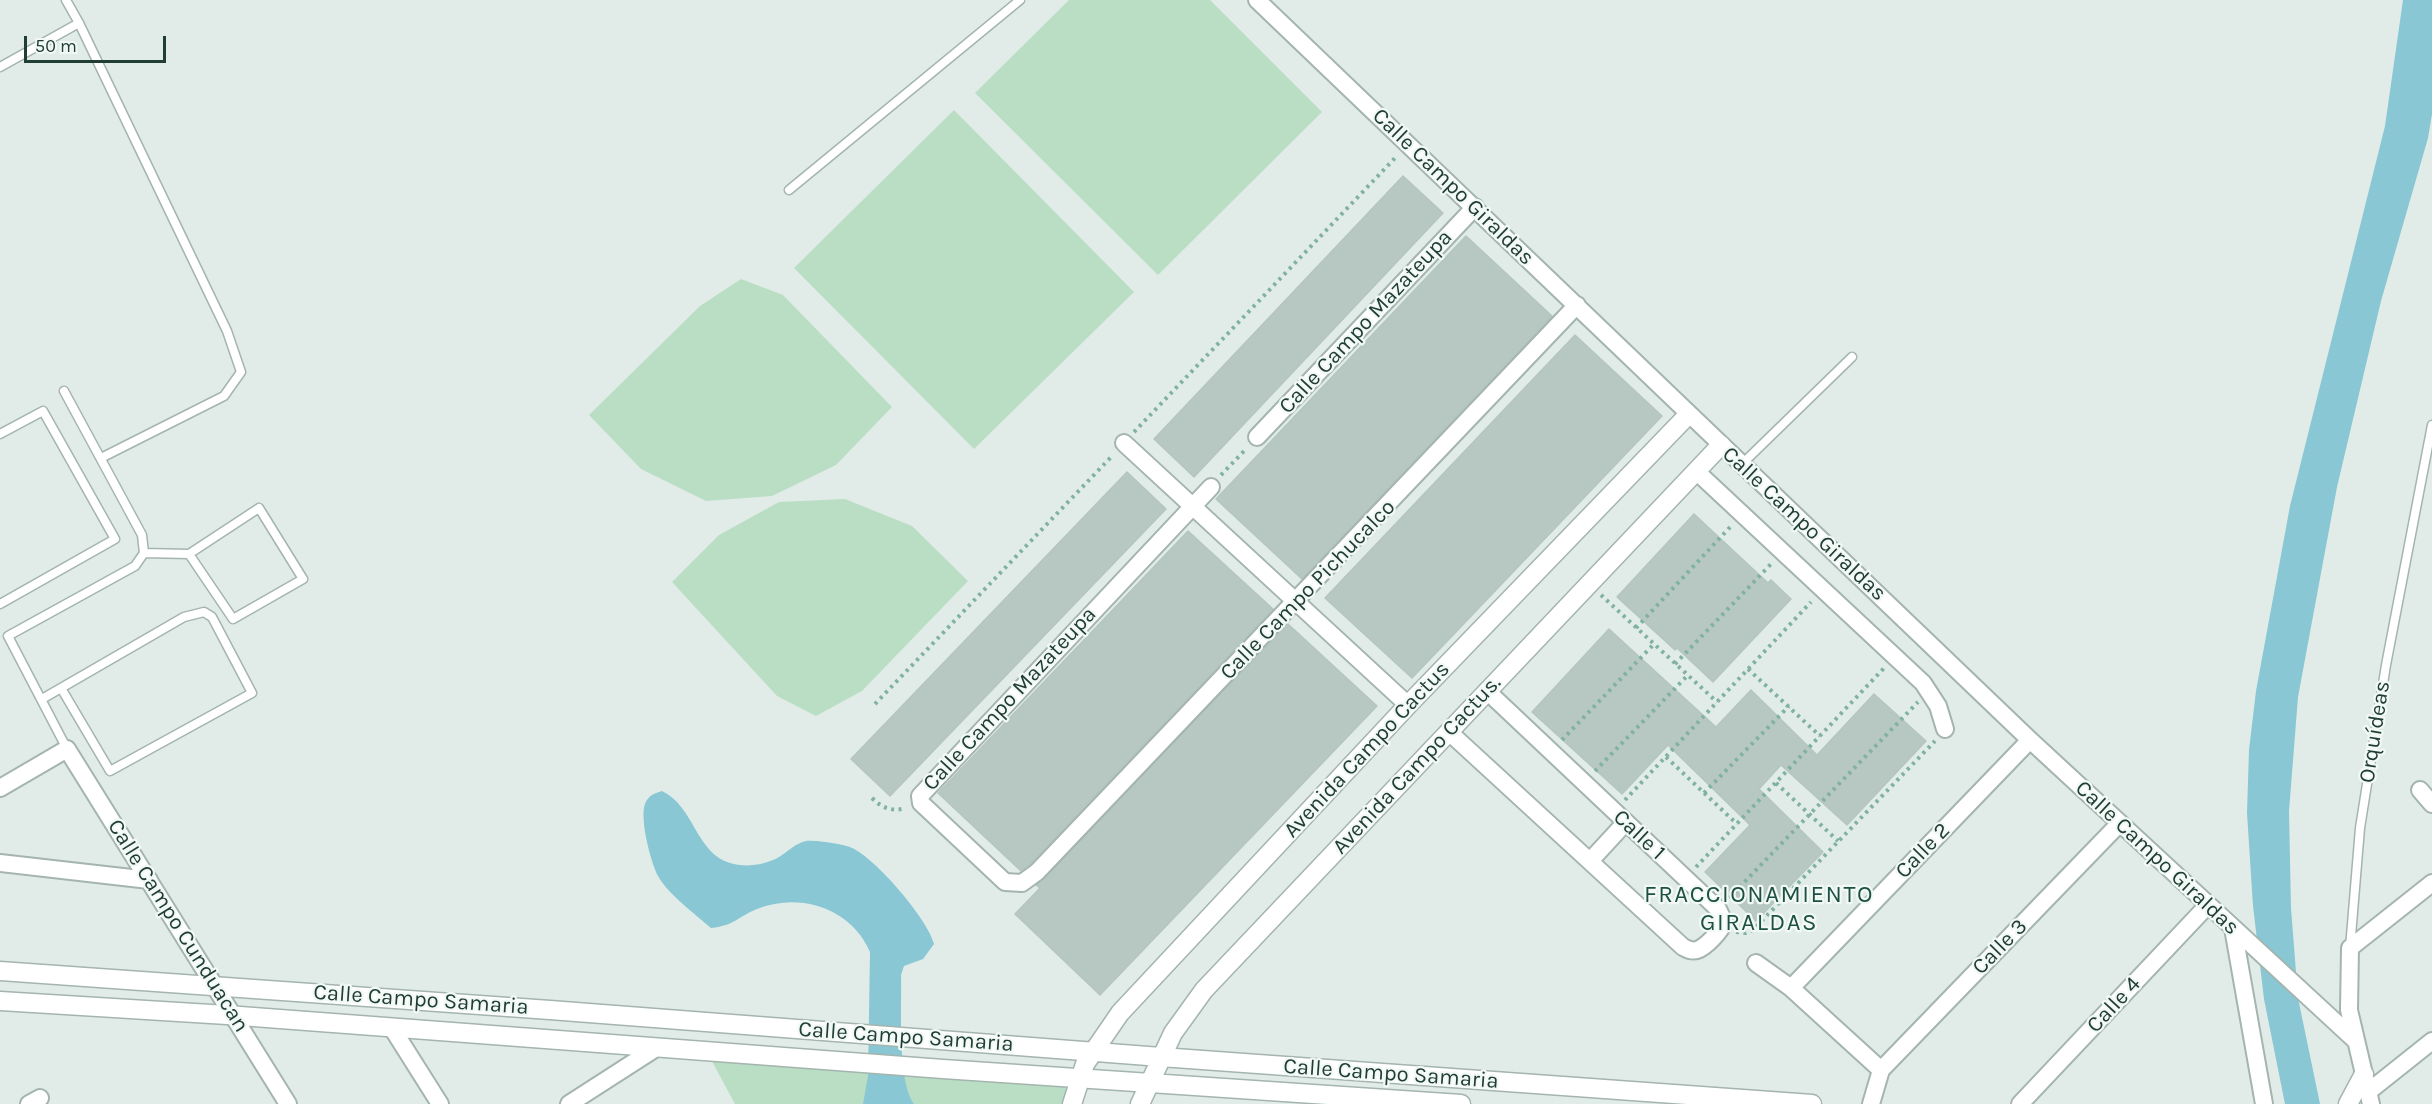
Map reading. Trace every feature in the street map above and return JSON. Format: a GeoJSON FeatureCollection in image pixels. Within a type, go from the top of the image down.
{"type":"FeatureCollection","features":[{"type":"Feature","properties":{"kind":"street","name":"Calle Campo Giraldas"},"geometry":{"type":"LineString","coordinates":[[1257,0],[1409,143],[1688,415],[2030,740],[2356,1041]]}},
{"type":"Feature","properties":{"kind":"street","name":"Calle Campo Mazateupa"},"geometry":{"type":"LineString","coordinates":[[1257,437],[1475,207]]}},
{"type":"Feature","properties":{"kind":"street","name":"Calle Campo Pichucalco"},"geometry":{"type":"LineString","coordinates":[[1037,872],[1296,603],[1576,305]]}},
{"type":"Feature","properties":{"kind":"street","name":"Avenida Campo Cactus"},"geometry":{"type":"LineString","coordinates":[[1072,1104],[1080,1078],[1093,1052],[1120,1013],[1408,705],[1688,415]]}},
{"type":"Feature","properties":{"kind":"street"},"geometry":{"type":"LineString","coordinates":[[1124,443],[1408,705]]}},
{"type":"Feature","properties":{"kind":"street","name":"Avenida Campo Cactus."},"geometry":{"type":"LineString","coordinates":[[1140,1104],[1173,1033],[1204,990],[1721,445]]}},
{"type":"Feature","properties":{"kind":"street","name":"Calle Campo Giraldas"},"geometry":{"type":"LineString","coordinates":[[1696,471],[1929,691],[1938,706],[1946,729]]}},
{"type":"Feature","properties":{"kind":"street","name":"Calle Campo Mazateupa"},"geometry":{"type":"LineString","coordinates":[[1037,872],[1022,883],[1005,882],[921,803],[919,800],[922,792],[1211,487]]}},
{"type":"Feature","properties":{"kind":"street","name":"Calle 1"},"geometry":{"type":"LineString","coordinates":[[1487,691],[1718,909]]}},
{"type":"Feature","properties":{"kind":"street"},"geometry":{"type":"LineString","coordinates":[[1449,732],[1683,947],[1690,951],[1698,950],[1722,928],[1724,922],[1718,909]]}},
{"type":"Feature","properties":{"kind":"street","name":"Calle 2"},"geometry":{"type":"LineString","coordinates":[[1791,988],[2030,740]]}},
{"type":"Feature","properties":{"kind":"street"},"geometry":{"type":"LineString","coordinates":[[0,788],[68,748]]}},
{"type":"Feature","properties":{"kind":"street","name":"Calle Campo Cunduacan"},"geometry":{"type":"LineString","coordinates":[[68,748],[234,1016],[283,1102]]}},
{"type":"Feature","properties":{"kind":"street"},"geometry":{"type":"LineString","coordinates":[[2420,790],[2432,804]]}},
{"type":"Feature","properties":{"kind":"street"},"geometry":{"type":"LineString","coordinates":[[1590,861],[1620,817]]}},
{"type":"Feature","properties":{"kind":"street","name":"Calle 3"},"geometry":{"type":"LineString","coordinates":[[1881,1070],[2119,824]]}},
{"type":"Feature","properties":{"kind":"street"},"geometry":{"type":"LineString","coordinates":[[0,863],[149,879]]}},
{"type":"Feature","properties":{"kind":"street"},"geometry":{"type":"LineString","coordinates":[[2350,948],[2432,883]]}},
{"type":"Feature","properties":{"kind":"street","name":"Calle 4"},"geometry":{"type":"LineString","coordinates":[[2020,1104],[2208,906]]}},
{"type":"Feature","properties":{"kind":"street"},"geometry":{"type":"LineString","coordinates":[[2233,928],[2264,1104]]}},
{"type":"Feature","properties":{"kind":"street","name":"Orquídeas"},"geometry":{"type":"LineString","coordinates":[[2350,948],[2349,1010],[2368,1090]]}},
{"type":"Feature","properties":{"kind":"street"},"geometry":{"type":"LineString","coordinates":[[1756,963],[1791,988],[1881,1070],[1870,1104]]}},
{"type":"Feature","properties":{"kind":"street","name":"Calle Campo Samaria"},"geometry":{"type":"LineString","coordinates":[[0,971],[1812,1104]]}},
{"type":"Feature","properties":{"kind":"street","name":"Calle Campo Samaria"},"geometry":{"type":"LineString","coordinates":[[0,1001],[1461,1104]]}},
{"type":"Feature","properties":{"kind":"street"},"geometry":{"type":"LineString","coordinates":[[392,1028],[440,1104]]}},
{"type":"Feature","properties":{"kind":"street"},"geometry":{"type":"LineString","coordinates":[[2348,1104],[2432,1041]]}},
{"type":"Feature","properties":{"kind":"street"},"geometry":{"type":"LineString","coordinates":[[569,1104],[656,1048]]}},
{"type":"Feature","properties":{"kind":"lane"},"geometry":{"type":"LineString","coordinates":[[66,0],[79,22],[227,331],[241,372],[224,396],[101,458]]}},
{"type":"Feature","properties":{"kind":"lane"},"geometry":{"type":"LineString","coordinates":[[789,189],[1020,0]]}},
{"type":"Feature","properties":{"kind":"lane"},"geometry":{"type":"LineString","coordinates":[[0,67],[79,22]]}},
{"type":"Feature","properties":{"kind":"lane"},"geometry":{"type":"LineString","coordinates":[[1741,465],[1852,357]]}},
{"type":"Feature","properties":{"kind":"lane"},"geometry":{"type":"LineString","coordinates":[[64,392],[142,535],[144,553],[135,566],[4,635],[68,748]]}},
{"type":"Feature","properties":{"kind":"lane"},"geometry":{"type":"LineString","coordinates":[[0,434],[43,411],[115,538],[0,604]]}},
{"type":"Feature","properties":{"kind":"lane","name":"Orquídeas"},"geometry":{"type":"LineString","coordinates":[[2350,948],[2360,828],[2386,665],[2432,425]]}},
{"type":"Feature","properties":{"kind":"lane"},"geometry":{"type":"LineString","coordinates":[[144,553],[189,554],[259,508],[303,579],[234,619],[189,554]]}},
{"type":"Feature","properties":{"kind":"lane"},"geometry":{"type":"LineString","coordinates":[[42,699],[184,618],[204,612],[212,617],[252,693],[110,771],[62,688]]}},
{"type":"Feature","properties":{"kind":"path"},"geometry":{"type":"LineString","coordinates":[[875,704],[1409,143]]}},
{"type":"Feature","properties":{"kind":"path"},"geometry":{"type":"LineString","coordinates":[[1211,487],[1257,437]]}},
{"type":"Feature","properties":{"kind":"path"},"geometry":{"type":"LineString","coordinates":[[1636,628],[1743,514]]}},
{"type":"Feature","properties":{"kind":"path"},"geometry":{"type":"LineString","coordinates":[[1676,664],[1783,552]]}},
{"type":"Feature","properties":{"kind":"path"},"geometry":{"type":"LineString","coordinates":[[1589,584],[1717,702]]}},
{"type":"Feature","properties":{"kind":"path"},"geometry":{"type":"LineString","coordinates":[[1620,817],[1666,757],[1823,590]]}},
{"type":"Feature","properties":{"kind":"path"},"geometry":{"type":"LineString","coordinates":[[1551,752],[1654,644]]}},
{"type":"Feature","properties":{"kind":"path"},"geometry":{"type":"LineString","coordinates":[[1685,878],[1895,657]]}},
{"type":"Feature","properties":{"kind":"path"},"geometry":{"type":"LineString","coordinates":[[1748,669],[1820,736]]}},
{"type":"Feature","properties":{"kind":"path"},"geometry":{"type":"LineString","coordinates":[[1584,782],[1688,675]]}},
{"type":"Feature","properties":{"kind":"path"},"geometry":{"type":"LineString","coordinates":[[1718,909],[1929,691]]}},
{"type":"Feature","properties":{"kind":"path"},"geometry":{"type":"LineString","coordinates":[[1704,793],[1789,706]]}},
{"type":"Feature","properties":{"kind":"path"},"geometry":{"type":"LineString","coordinates":[[1722,928],[1740,933],[1753,930],[1946,729]]}},
{"type":"Feature","properties":{"kind":"path"},"geometry":{"type":"LineString","coordinates":[[1666,757],[1737,824]]}},
{"type":"Feature","properties":{"kind":"path"},"geometry":{"type":"LineString","coordinates":[[1776,783],[1838,841]]}},
{"type":"Feature","properties":{"kind":"path"},"geometry":{"type":"LineString","coordinates":[[872,798],[878,804],[891,810],[921,803]]}},
{"type":"Feature","properties":{"kind":"green space"},"geometry":{"type":"Polygon","coordinates":[[[1069,0],[1210,0],[1322,112],[1158,275],[975,93],[1069,0]]]}},
{"type":"Feature","properties":{"kind":"green space"},"geometry":{"type":"Polygon","coordinates":[[[954,110],[1134,292],[974,449],[794,268],[954,110]]]}},
{"type":"Feature","properties":{"kind":"green space"},"geometry":{"type":"Polygon","coordinates":[[[741,279],[783,295],[892,407],[836,465],[772,496],[706,501],[641,469],[589,415],[700,306],[741,279]]]}},
{"type":"Feature","properties":{"kind":"green space"},"geometry":{"type":"Polygon","coordinates":[[[845,499],[912,526],[968,581],[862,691],[816,716],[777,696],[672,582],[719,535],[779,502],[845,499]]]}},
{"type":"Feature","properties":{"kind":"green space"},"geometry":{"type":"Polygon","coordinates":[[[707,1052],[1080,1078],[1074,1104],[735,1104],[707,1052]]]}},
{"type":"Feature","properties":{"kind":"water"},"geometry":{"type":"Polygon","coordinates":[[[2403,0],[2432,0],[2432,114],[2428,138],[2381,301],[2337,487],[2298,697],[2289,811],[2291,908],[2298,998],[2320,1104],[2285,1104],[2264,999],[2253,906],[2247,813],[2249,750],[2256,691],[2290,506],[2385,126],[2403,0]]]}},
{"type":"Feature","properties":{"kind":"water"},"geometry":{"type":"Polygon","coordinates":[[[662,791],[681,807],[710,850],[719,858],[730,863],[755,865],[768,862],[806,841],[843,845],[862,854],[899,890],[922,920],[934,944],[923,959],[904,966],[901,975],[903,1061],[905,1078],[914,1104],[863,1104],[868,1076],[870,952],[861,937],[850,924],[837,915],[822,908],[790,902],[757,909],[731,923],[711,928],[662,883],[655,869],[646,838],[644,806],[649,798],[662,791]]]}},
{"type":"Feature","properties":{"kind":"building"},"geometry":{"type":"Polygon","coordinates":[[[1403,176],[1443,213],[1194,477],[1154,439],[1403,176]]]}},
{"type":"Feature","properties":{"kind":"building"},"geometry":{"type":"Polygon","coordinates":[[[1466,236],[1552,316],[1302,579],[1216,499],[1466,236]]]}},
{"type":"Feature","properties":{"kind":"building"},"geometry":{"type":"Polygon","coordinates":[[[1575,335],[1662,416],[1412,678],[1325,598],[1575,335]]]}},
{"type":"Feature","properties":{"kind":"building"},"geometry":{"type":"Polygon","coordinates":[[[1127,472],[1166,509],[890,796],[851,759],[1127,472]]]}},
{"type":"Feature","properties":{"kind":"building"},"geometry":{"type":"Polygon","coordinates":[[[1694,514],[1768,583],[1771,580],[1791,599],[1713,682],[1617,597],[1694,514]]]}},
{"type":"Feature","properties":{"kind":"building"},"geometry":{"type":"Polygon","coordinates":[[[1188,531],[1273,609],[1021,871],[938,793],[1188,531]]]}},
{"type":"Feature","properties":{"kind":"building"},"geometry":{"type":"Polygon","coordinates":[[[1288,624],[1377,706],[1100,995],[1015,914],[1040,888],[1036,885],[1288,624]]]}},
{"type":"Feature","properties":{"kind":"building"},"geometry":{"type":"Polygon","coordinates":[[[1609,629],[1716,727],[1751,690],[1817,755],[1874,694],[1926,741],[1847,825],[1781,765],[1759,789],[1823,852],[1756,921],[1705,872],[1750,825],[1668,745],[1622,794],[1532,712],[1609,629]]]}},
{"type":"Feature","properties":{"kind":"district","name":"FRACCIONAMIENTO GIRALDAS"},"geometry":{"type":"Point","coordinates":[1759,909]}}]}
